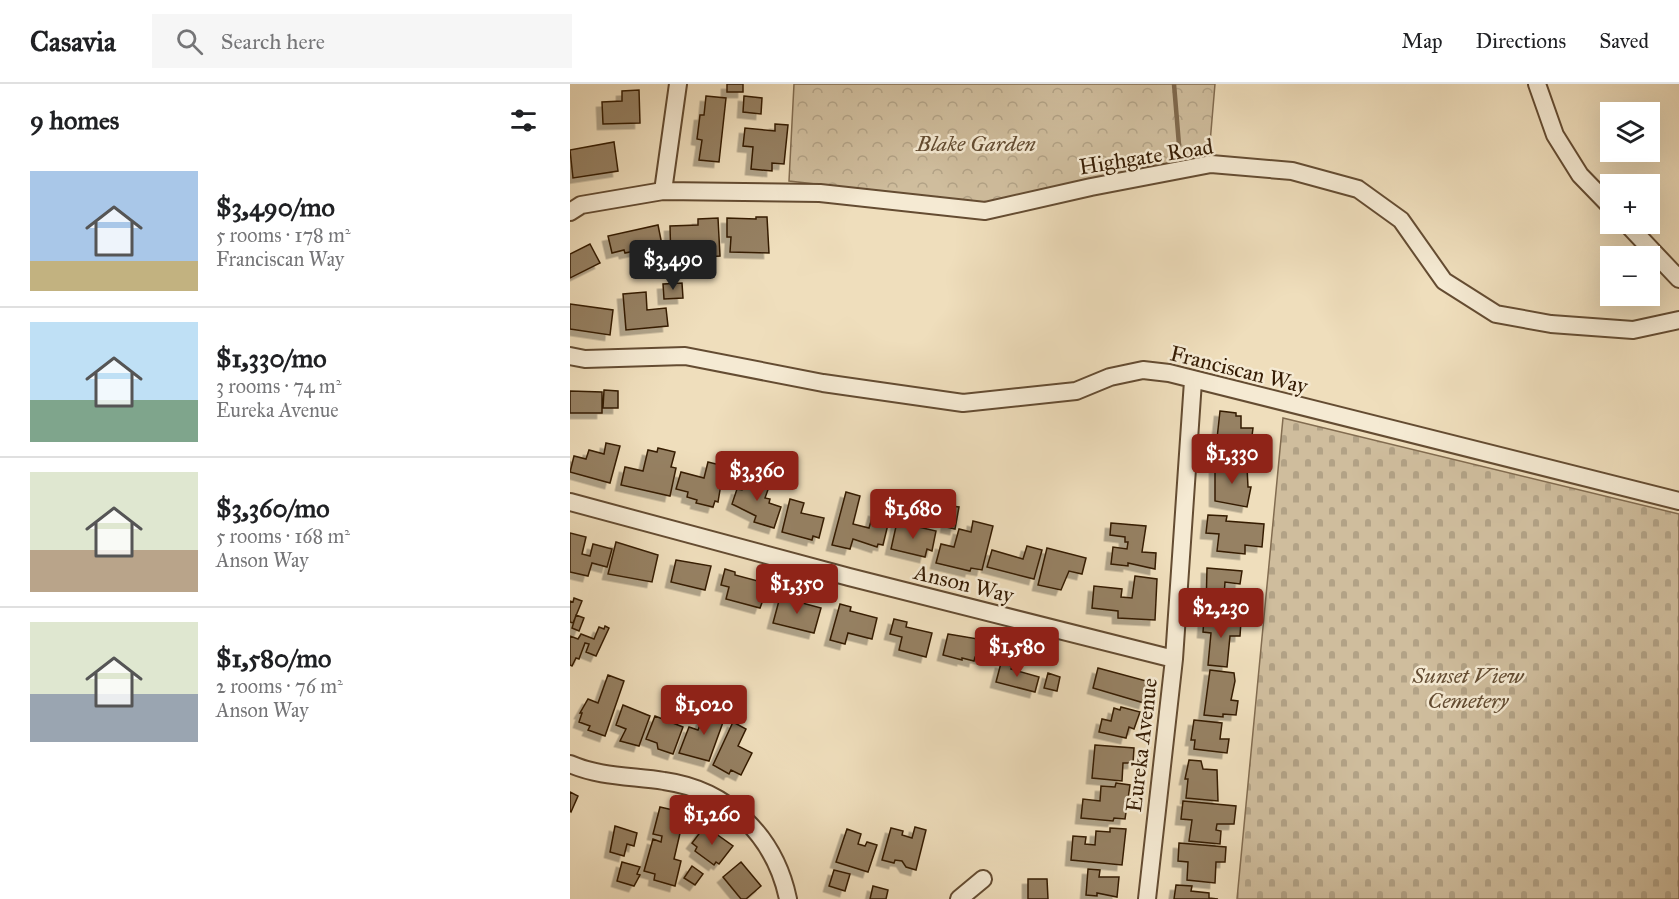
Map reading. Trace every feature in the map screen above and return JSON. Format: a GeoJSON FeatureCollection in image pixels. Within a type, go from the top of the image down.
{"type":"FeatureCollection","features":[{"type":"Feature","properties":{"kind":"street"},"geometry":{"type":"LineString","coordinates":[[663,191],[678,84]]}},
{"type":"Feature","properties":{"kind":"street"},"geometry":{"type":"LineString","coordinates":[[1538,84],[1555,135],[1580,175],[1600,196]]}},
{"type":"Feature","properties":{"kind":"street","name":"Highgate Road"},"geometry":{"type":"LineString","coordinates":[[570,212],[581,205],[663,191],[820,193],[985,211],[1091,187],[1211,164],[1292,171],[1358,189],[1401,220],[1444,281],[1496,314],[1551,324],[1633,330],[1679,320]]}},
{"type":"Feature","properties":{"kind":"street"},"geometry":{"type":"LineString","coordinates":[[1636,234],[1679,279]]}},
{"type":"Feature","properties":{"kind":"street","name":"Franciscan Way"},"geometry":{"type":"LineString","coordinates":[[570,356],[585,359],[686,356],[824,383],[963,403],[1076,391],[1110,377],[1143,370],[1169,373],[1193,381],[1679,501]]}},
{"type":"Feature","properties":{"kind":"street","name":"Eureka Avenue"},"geometry":{"type":"LineString","coordinates":[[1147,899],[1174,659],[1193,381]]}},
{"type":"Feature","properties":{"kind":"street","name":"Anson Way"},"geometry":{"type":"LineString","coordinates":[[570,502],[849,577],[1174,659]]}},
{"type":"Feature","properties":{"kind":"street"},"geometry":{"type":"LineString","coordinates":[[570,764],[609,774],[667,781],[698,789],[720,800],[753,825],[769,846],[780,869],[788,899]]}},
{"type":"Feature","properties":{"kind":"street"},"geometry":{"type":"LineString","coordinates":[[959,899],[983,879]]}},
{"type":"Feature","properties":{"kind":"green space","name":"Blake Garden"},"geometry":{"type":"Polygon","coordinates":[[[794,84],[1215,84],[1209,155],[985,203],[789,181],[794,84]]]}},
{"type":"Feature","properties":{"kind":"green space","name":"Sunset View Cemetery"},"geometry":{"type":"Polygon","coordinates":[[[1283,418],[1679,514],[1679,899],[1237,899],[1283,418]]]}},
{"type":"Feature","properties":{"kind":"building"},"geometry":{"type":"Polygon","coordinates":[[[727,84],[743,84],[743,92],[727,92],[727,84]]]}},
{"type":"Feature","properties":{"kind":"building"},"geometry":{"type":"Polygon","coordinates":[[[639,90],[640,123],[603,124],[602,102],[622,101],[622,91],[639,90]]]}},
{"type":"Feature","properties":{"kind":"building"},"geometry":{"type":"Polygon","coordinates":[[[706,96],[726,98],[719,162],[699,160],[702,140],[697,139],[700,115],[704,115],[706,96]]]}},
{"type":"Feature","properties":{"kind":"building"},"geometry":{"type":"Polygon","coordinates":[[[744,96],[762,98],[761,114],[743,112],[744,96]]]}},
{"type":"Feature","properties":{"kind":"building"},"geometry":{"type":"Polygon","coordinates":[[[775,124],[788,125],[784,164],[772,163],[772,171],[751,169],[753,147],[743,146],[745,128],[775,131],[775,124]]]}},
{"type":"Feature","properties":{"kind":"building"},"geometry":{"type":"Polygon","coordinates":[[[614,142],[618,171],[573,178],[570,150],[614,142]]]}},
{"type":"Feature","properties":{"kind":"building"},"geometry":{"type":"Polygon","coordinates":[[[756,217],[767,217],[769,253],[730,252],[731,237],[727,237],[727,218],[756,219],[756,217]]]}},
{"type":"Feature","properties":{"kind":"building"},"geometry":{"type":"Polygon","coordinates":[[[718,218],[720,256],[702,257],[701,251],[686,251],[686,261],[671,262],[670,226],[698,225],[698,219],[718,218]]]}},
{"type":"Feature","properties":{"kind":"building"},"geometry":{"type":"Polygon","coordinates":[[[658,225],[662,245],[625,253],[624,250],[612,253],[608,236],[658,225]]]}},
{"type":"Feature","properties":{"kind":"building"},"geometry":{"type":"Polygon","coordinates":[[[590,244],[600,263],[570,278],[570,254],[590,244]]]}},
{"type":"Feature","properties":{"kind":"building"},"geometry":{"type":"Polygon","coordinates":[[[682,283],[683,298],[664,299],[663,284],[682,283]]]}},
{"type":"Feature","properties":{"kind":"building"},"geometry":{"type":"Polygon","coordinates":[[[646,292],[647,310],[666,308],[668,326],[626,330],[623,294],[646,292]]]}},
{"type":"Feature","properties":{"kind":"building"},"geometry":{"type":"Polygon","coordinates":[[[570,304],[613,310],[610,335],[570,329],[570,304]]]}},
{"type":"Feature","properties":{"kind":"building"},"geometry":{"type":"Polygon","coordinates":[[[604,390],[618,391],[618,408],[603,408],[604,390]]]}},
{"type":"Feature","properties":{"kind":"building"},"geometry":{"type":"Polygon","coordinates":[[[570,391],[602,392],[602,413],[570,413],[570,391]]]}},
{"type":"Feature","properties":{"kind":"building"},"geometry":{"type":"Polygon","coordinates":[[[1220,411],[1236,413],[1236,416],[1241,416],[1241,428],[1253,428],[1249,460],[1215,457],[1220,411]]]}},
{"type":"Feature","properties":{"kind":"building"},"geometry":{"type":"Polygon","coordinates":[[[606,443],[620,446],[610,483],[570,472],[574,456],[586,459],[589,450],[604,454],[606,443]]]}},
{"type":"Feature","properties":{"kind":"building"},"geometry":{"type":"Polygon","coordinates":[[[658,448],[675,452],[671,467],[676,468],[670,496],[621,485],[625,467],[643,471],[648,450],[657,452],[658,448]]]}},
{"type":"Feature","properties":{"kind":"building"},"geometry":{"type":"Polygon","coordinates":[[[708,462],[724,466],[718,502],[715,501],[713,507],[696,503],[697,500],[687,497],[688,492],[676,489],[681,472],[704,478],[708,462]]]}},
{"type":"Feature","properties":{"kind":"building"},"geometry":{"type":"Polygon","coordinates":[[[1215,464],[1247,467],[1248,487],[1251,487],[1247,507],[1215,501],[1215,464]]]}},
{"type":"Feature","properties":{"kind":"building"},"geometry":{"type":"Polygon","coordinates":[[[746,477],[770,484],[765,498],[770,499],[769,503],[781,507],[774,528],[754,522],[756,516],[732,504],[737,489],[742,490],[746,477]]]}},
{"type":"Feature","properties":{"kind":"building"},"geometry":{"type":"Polygon","coordinates":[[[846,492],[860,496],[853,524],[869,528],[874,511],[890,516],[883,545],[878,544],[877,547],[853,539],[850,549],[832,545],[846,492]]]}},
{"type":"Feature","properties":{"kind":"building"},"geometry":{"type":"Polygon","coordinates":[[[790,499],[804,503],[801,513],[824,518],[819,538],[813,536],[812,540],[782,532],[790,499]]]}},
{"type":"Feature","properties":{"kind":"building"},"geometry":{"type":"Polygon","coordinates":[[[951,506],[959,507],[955,529],[946,527],[951,506]]]}},
{"type":"Feature","properties":{"kind":"building"},"geometry":{"type":"Polygon","coordinates":[[[1208,515],[1227,516],[1226,521],[1264,524],[1262,547],[1245,545],[1245,554],[1217,551],[1219,534],[1206,533],[1208,515]]]}},
{"type":"Feature","properties":{"kind":"building"},"geometry":{"type":"Polygon","coordinates":[[[973,521],[993,526],[982,570],[971,568],[970,571],[936,563],[941,544],[954,547],[959,529],[971,532],[973,521]]]}},
{"type":"Feature","properties":{"kind":"building"},"geometry":{"type":"Polygon","coordinates":[[[897,522],[936,531],[932,551],[927,549],[925,557],[891,549],[897,522]]]}},
{"type":"Feature","properties":{"kind":"building"},"geometry":{"type":"Polygon","coordinates":[[[1111,523],[1146,526],[1142,552],[1156,553],[1155,569],[1128,563],[1128,566],[1111,564],[1113,547],[1127,549],[1128,542],[1125,542],[1125,537],[1110,535],[1111,523]]]}},
{"type":"Feature","properties":{"kind":"building"},"geometry":{"type":"Polygon","coordinates":[[[570,533],[586,537],[582,554],[590,556],[593,544],[612,549],[607,567],[592,563],[588,576],[570,572],[570,533]]]}},
{"type":"Feature","properties":{"kind":"building"},"geometry":{"type":"Polygon","coordinates":[[[616,542],[658,555],[652,582],[608,574],[616,542]]]}},
{"type":"Feature","properties":{"kind":"building"},"geometry":{"type":"Polygon","coordinates":[[[1027,546],[1042,550],[1034,579],[987,567],[992,550],[1023,559],[1027,546]]]}},
{"type":"Feature","properties":{"kind":"building"},"geometry":{"type":"Polygon","coordinates":[[[1047,548],[1086,558],[1082,574],[1069,571],[1061,590],[1038,585],[1047,548]]]}},
{"type":"Feature","properties":{"kind":"building"},"geometry":{"type":"Polygon","coordinates":[[[676,560],[711,566],[705,590],[671,582],[676,560]]]}},
{"type":"Feature","properties":{"kind":"building"},"geometry":{"type":"Polygon","coordinates":[[[1207,568],[1242,571],[1240,584],[1225,582],[1223,610],[1206,608],[1207,568]]]}},
{"type":"Feature","properties":{"kind":"building"},"geometry":{"type":"Polygon","coordinates":[[[725,569],[735,572],[735,575],[769,584],[760,608],[726,599],[729,587],[721,585],[725,569]]]}},
{"type":"Feature","properties":{"kind":"building"},"geometry":{"type":"Polygon","coordinates":[[[1135,576],[1157,579],[1155,620],[1118,618],[1118,611],[1092,608],[1094,586],[1122,589],[1121,597],[1132,598],[1135,576]]]}},
{"type":"Feature","properties":{"kind":"building"},"geometry":{"type":"Polygon","coordinates":[[[780,597],[821,608],[814,633],[773,623],[780,597]]]}},
{"type":"Feature","properties":{"kind":"building"},"geometry":{"type":"Polygon","coordinates":[[[574,598],[582,601],[573,623],[570,622],[570,601],[573,602],[574,598]]]}},
{"type":"Feature","properties":{"kind":"building"},"geometry":{"type":"Polygon","coordinates":[[[840,604],[851,607],[850,611],[877,618],[872,639],[848,633],[845,644],[830,640],[840,604]]]}},
{"type":"Feature","properties":{"kind":"building"},"geometry":{"type":"Polygon","coordinates":[[[576,615],[584,618],[579,631],[572,628],[576,615]]]}},
{"type":"Feature","properties":{"kind":"building"},"geometry":{"type":"Polygon","coordinates":[[[1204,618],[1241,621],[1240,636],[1230,636],[1227,667],[1208,665],[1211,633],[1203,632],[1204,618]]]}},
{"type":"Feature","properties":{"kind":"building"},"geometry":{"type":"Polygon","coordinates":[[[894,619],[907,622],[906,627],[932,633],[926,657],[899,650],[902,637],[890,634],[894,619]]]}},
{"type":"Feature","properties":{"kind":"building"},"geometry":{"type":"Polygon","coordinates":[[[605,626],[609,628],[596,656],[586,652],[589,644],[585,643],[579,659],[576,658],[572,666],[570,665],[570,636],[578,639],[581,634],[594,639],[599,627],[604,629],[605,626]]]}},
{"type":"Feature","properties":{"kind":"building"},"geometry":{"type":"Polygon","coordinates":[[[948,634],[990,641],[986,659],[975,657],[974,661],[962,658],[962,660],[943,655],[948,634]]]}},
{"type":"Feature","properties":{"kind":"building"},"geometry":{"type":"Polygon","coordinates":[[[1001,663],[1012,666],[1011,669],[1039,677],[1035,692],[996,682],[1001,663]]]}},
{"type":"Feature","properties":{"kind":"building"},"geometry":{"type":"Polygon","coordinates":[[[1098,668],[1150,682],[1144,703],[1093,688],[1098,668]]]}},
{"type":"Feature","properties":{"kind":"building"},"geometry":{"type":"Polygon","coordinates":[[[1210,670],[1234,673],[1235,681],[1231,700],[1238,701],[1236,715],[1223,714],[1223,717],[1204,715],[1210,670]]]}},
{"type":"Feature","properties":{"kind":"building"},"geometry":{"type":"Polygon","coordinates":[[[1048,673],[1060,677],[1057,691],[1044,688],[1048,673]]]}},
{"type":"Feature","properties":{"kind":"building"},"geometry":{"type":"Polygon","coordinates":[[[608,675],[624,681],[605,736],[588,730],[590,726],[579,722],[582,713],[580,713],[588,699],[598,703],[608,675]]]}},
{"type":"Feature","properties":{"kind":"building"},"geometry":{"type":"Polygon","coordinates":[[[623,705],[650,716],[639,746],[620,741],[626,729],[616,725],[623,705]]]}},
{"type":"Feature","properties":{"kind":"building"},"geometry":{"type":"Polygon","coordinates":[[[707,707],[726,714],[709,761],[679,753],[689,727],[698,730],[707,707]]]}},
{"type":"Feature","properties":{"kind":"building"},"geometry":{"type":"Polygon","coordinates":[[[1121,707],[1140,712],[1134,729],[1129,727],[1126,738],[1099,732],[1102,719],[1111,721],[1114,708],[1120,710],[1121,707]]]}},
{"type":"Feature","properties":{"kind":"building"},"geometry":{"type":"Polygon","coordinates":[[[655,716],[683,727],[673,754],[658,749],[657,743],[646,739],[655,716]]]}},
{"type":"Feature","properties":{"kind":"building"},"geometry":{"type":"Polygon","coordinates":[[[1194,720],[1222,723],[1220,739],[1229,739],[1227,753],[1194,749],[1195,740],[1191,740],[1194,720]]]}},
{"type":"Feature","properties":{"kind":"building"},"geometry":{"type":"Polygon","coordinates":[[[733,722],[746,729],[738,746],[752,753],[741,775],[731,770],[729,774],[713,765],[733,722]]]}},
{"type":"Feature","properties":{"kind":"building"},"geometry":{"type":"Polygon","coordinates":[[[1095,745],[1134,748],[1133,763],[1123,763],[1122,781],[1092,778],[1095,745]]]}},
{"type":"Feature","properties":{"kind":"building"},"geometry":{"type":"Polygon","coordinates":[[[1189,760],[1201,761],[1203,769],[1217,770],[1218,801],[1186,798],[1188,779],[1185,779],[1189,760]]]}},
{"type":"Feature","properties":{"kind":"building"},"geometry":{"type":"Polygon","coordinates":[[[1116,783],[1130,785],[1125,819],[1114,818],[1113,821],[1081,818],[1083,799],[1100,801],[1101,786],[1115,787],[1116,783]]]}},
{"type":"Feature","properties":{"kind":"building"},"geometry":{"type":"Polygon","coordinates":[[[570,792],[578,796],[571,812],[570,811],[570,792]]]}},
{"type":"Feature","properties":{"kind":"building"},"geometry":{"type":"Polygon","coordinates":[[[1183,801],[1236,806],[1234,824],[1217,824],[1216,830],[1221,831],[1220,844],[1189,841],[1192,820],[1181,819],[1183,801]]]}},
{"type":"Feature","properties":{"kind":"building"},"geometry":{"type":"Polygon","coordinates":[[[660,807],[682,812],[677,828],[681,829],[674,859],[681,861],[675,886],[654,880],[655,874],[644,871],[653,839],[661,842],[662,836],[653,834],[660,807]]]}},
{"type":"Feature","properties":{"kind":"building"},"geometry":{"type":"Polygon","coordinates":[[[615,826],[637,833],[634,846],[627,844],[624,856],[610,852],[615,826]]]}},
{"type":"Feature","properties":{"kind":"building"},"geometry":{"type":"Polygon","coordinates":[[[705,826],[733,846],[719,864],[716,862],[714,865],[695,851],[697,847],[692,843],[705,826]]]}},
{"type":"Feature","properties":{"kind":"building"},"geometry":{"type":"Polygon","coordinates":[[[915,827],[926,830],[916,870],[906,867],[902,861],[895,860],[894,863],[882,860],[891,828],[903,831],[902,835],[912,838],[915,827]]]}},
{"type":"Feature","properties":{"kind":"building"},"geometry":{"type":"Polygon","coordinates":[[[1110,828],[1126,829],[1122,865],[1071,860],[1073,836],[1086,837],[1085,844],[1095,845],[1096,831],[1110,832],[1110,828]]]}},
{"type":"Feature","properties":{"kind":"building"},"geometry":{"type":"Polygon","coordinates":[[[847,829],[861,834],[858,844],[865,846],[867,842],[877,845],[868,872],[836,862],[847,829]]]}},
{"type":"Feature","properties":{"kind":"building"},"geometry":{"type":"Polygon","coordinates":[[[1179,843],[1226,847],[1225,862],[1216,862],[1215,883],[1187,880],[1188,862],[1178,861],[1179,843]]]}},
{"type":"Feature","properties":{"kind":"building"},"geometry":{"type":"Polygon","coordinates":[[[622,862],[640,867],[637,874],[640,875],[634,886],[617,881],[622,862]]]}},
{"type":"Feature","properties":{"kind":"building"},"geometry":{"type":"Polygon","coordinates":[[[741,862],[761,886],[746,899],[741,899],[723,877],[741,862]]]}},
{"type":"Feature","properties":{"kind":"building"},"geometry":{"type":"Polygon","coordinates":[[[692,866],[703,874],[695,885],[684,878],[692,866]]]}},
{"type":"Feature","properties":{"kind":"building"},"geometry":{"type":"Polygon","coordinates":[[[1088,869],[1100,870],[1099,877],[1119,877],[1117,897],[1097,893],[1097,896],[1086,895],[1088,869]]]}},
{"type":"Feature","properties":{"kind":"building"},"geometry":{"type":"Polygon","coordinates":[[[834,870],[850,874],[845,891],[829,886],[834,870]]]}},
{"type":"Feature","properties":{"kind":"building"},"geometry":{"type":"Polygon","coordinates":[[[1028,879],[1047,879],[1048,899],[1028,899],[1028,879]]]}},
{"type":"Feature","properties":{"kind":"building"},"geometry":{"type":"Polygon","coordinates":[[[1176,885],[1192,886],[1191,891],[1209,893],[1209,898],[1218,899],[1174,899],[1176,885]]]}},
{"type":"Feature","properties":{"kind":"building"},"geometry":{"type":"Polygon","coordinates":[[[873,886],[888,890],[886,899],[870,899],[873,886]]]}},
{"type":"Feature","properties":{"kind":"waterway"},"geometry":{"type":"LineString","coordinates":[[1174,84],[1179,145]]}}]}
